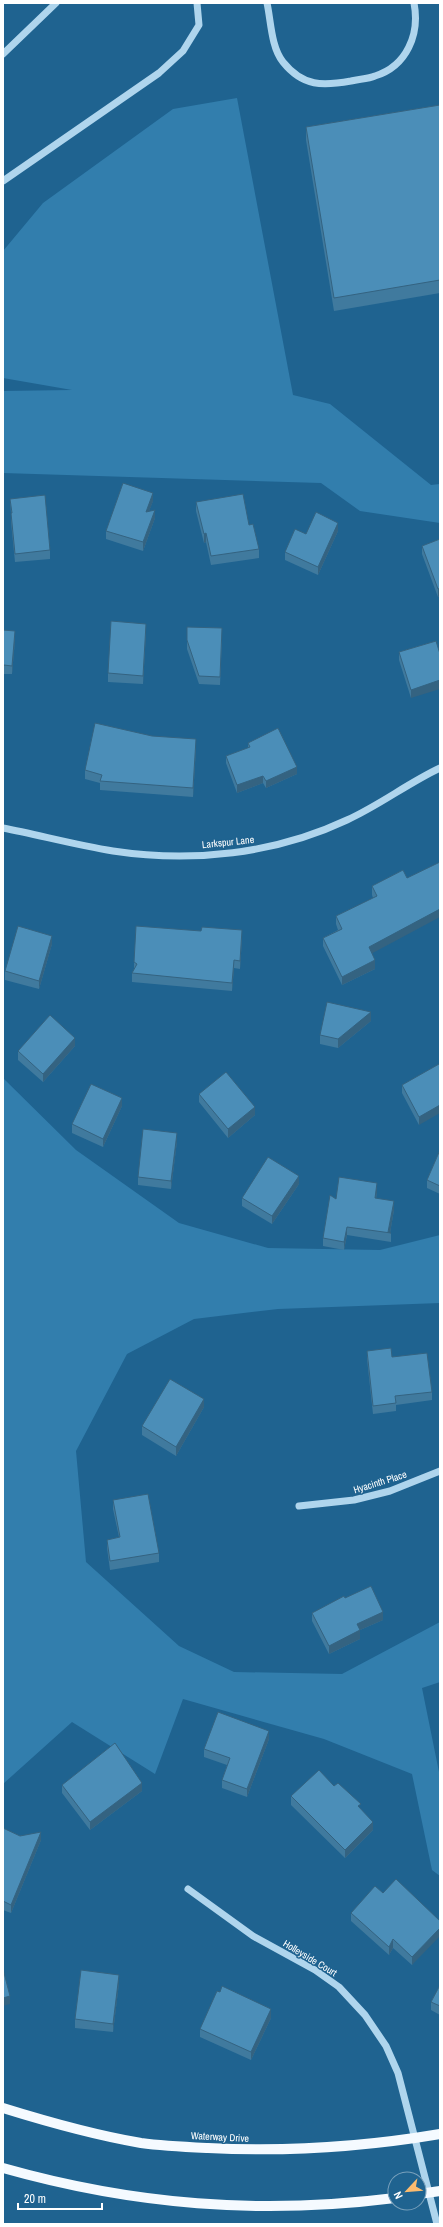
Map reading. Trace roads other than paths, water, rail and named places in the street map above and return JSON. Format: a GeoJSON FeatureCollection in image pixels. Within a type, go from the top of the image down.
{"type":"FeatureCollection","features":[{"type":"Feature","properties":{"kind":"main road","name":"Waterway Drive"},"geometry":{"type":"LineString","coordinates":[[3,2108],[62,2125],[142,2143],[254,2151],[335,2148],[440,2134]]}},
{"type":"Feature","properties":{"kind":"main road"},"geometry":{"type":"LineString","coordinates":[[3,2168],[51,2182],[128,2197],[206,2205],[273,2207],[362,2202],[387,2199]]}},
{"type":"Feature","properties":{"kind":"street"},"geometry":{"type":"LineString","coordinates":[[3,54],[56,3]]}},
{"type":"Feature","properties":{"kind":"street"},"geometry":{"type":"LineString","coordinates":[[3,181],[159,73],[183,51],[199,26],[197,3]]}},
{"type":"Feature","properties":{"kind":"street"},"geometry":{"type":"LineString","coordinates":[[268,3],[275,42],[282,60],[292,72],[308,82],[327,85],[375,76],[393,67],[407,52],[415,34],[416,14],[414,3]]}},
{"type":"Feature","properties":{"kind":"street","name":"Larkspur Lane"},"geometry":{"type":"LineString","coordinates":[[3,828],[112,851],[139,854],[204,856],[262,849],[301,838],[348,820],[422,776],[440,768]]}},
{"type":"Feature","properties":{"kind":"street","name":"Hyacinth Place"},"geometry":{"type":"LineString","coordinates":[[299,1506],[354,1500],[390,1491],[440,1471]]}},
{"type":"Feature","properties":{"kind":"street","name":"Holleyside Court"},"geometry":{"type":"LineString","coordinates":[[188,1889],[253,1936],[339,1987],[365,2014],[386,2046],[398,2073],[416,2138],[435,2192],[437,2224]]}}]}
